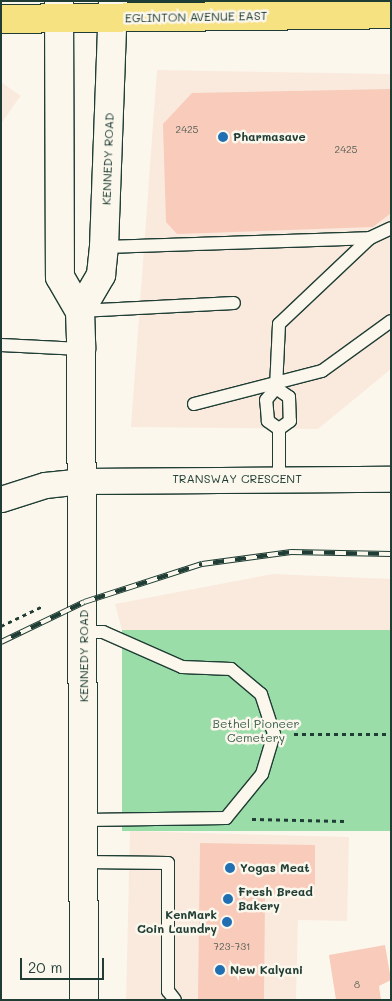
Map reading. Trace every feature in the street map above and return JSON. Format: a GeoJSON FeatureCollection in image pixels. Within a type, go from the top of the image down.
{"type":"FeatureCollection","features":[{"type":"Feature","properties":{"kind":"main road","name":"EGLINTON AVENUE EAST"},"geometry":{"type":"LineString","coordinates":[[1,19],[59,10],[391,14]]}},
{"type":"Feature","properties":{"kind":"main road","name":"KENNEDY ROAD"},"geometry":{"type":"LineString","coordinates":[[59,10],[60,277],[80,312],[81,349],[85,820],[84,1000]]}},
{"type":"Feature","properties":{"kind":"main road","name":"KENNEDY ROAD"},"geometry":{"type":"LineString","coordinates":[[80,312],[101,275],[104,247],[112,10]]}},
{"type":"Feature","properties":{"kind":"street","name":"TRANSWAY CRESCENT"},"geometry":{"type":"LineString","coordinates":[[1,499],[44,485],[82,482],[391,479]]}},
{"type":"Feature","properties":{"kind":"lane"},"geometry":{"type":"LineString","coordinates":[[279,429],[268,421],[266,400],[276,384],[278,324],[370,238],[391,228]]}},
{"type":"Feature","properties":{"kind":"lane"},"geometry":{"type":"LineString","coordinates":[[104,247],[370,238]]}},
{"type":"Feature","properties":{"kind":"lane"},"geometry":{"type":"LineString","coordinates":[[80,312],[234,304]]}},
{"type":"Feature","properties":{"kind":"lane"},"geometry":{"type":"LineString","coordinates":[[194,404],[322,371],[391,321]]}},
{"type":"Feature","properties":{"kind":"lane"},"geometry":{"type":"LineString","coordinates":[[1,345],[81,349]]}},
{"type":"Feature","properties":{"kind":"lane"},"geometry":{"type":"LineString","coordinates":[[276,384],[289,397],[290,421],[279,429]]}},
{"type":"Feature","properties":{"kind":"lane"},"geometry":{"type":"LineString","coordinates":[[279,429],[279,479]]}},
{"type":"Feature","properties":{"kind":"lane"},"geometry":{"type":"LineString","coordinates":[[84,632],[103,632],[182,667],[231,670],[261,694],[274,734],[262,774],[226,818],[85,820]]}},
{"type":"Feature","properties":{"kind":"lane"},"geometry":{"type":"LineString","coordinates":[[85,862],[168,863],[168,991],[175,1000]]}},
{"type":"Feature","properties":{"kind":"path"},"geometry":{"type":"LineString","coordinates":[[1,626],[43,606]]}},
{"type":"Feature","properties":{"kind":"path"},"geometry":{"type":"LineString","coordinates":[[274,734],[386,734]]}},
{"type":"Feature","properties":{"kind":"path"},"geometry":{"type":"LineString","coordinates":[[226,818],[344,821]]}},
{"type":"Feature","properties":{"kind":"shaded area"},"geometry":{"type":"Polygon","coordinates":[[[157,70],[391,74],[391,369],[318,429],[131,427],[157,70]]]}},
{"type":"Feature","properties":{"kind":"shaded area"},"geometry":{"type":"Polygon","coordinates":[[[1,82],[21,96],[1,124],[1,82]]]}},
{"type":"Feature","properties":{"kind":"shaded area"},"geometry":{"type":"Polygon","coordinates":[[[273,574],[391,579],[391,631],[122,630],[115,604],[273,574]]]}},
{"type":"Feature","properties":{"kind":"shaded area"},"geometry":{"type":"Polygon","coordinates":[[[130,831],[349,837],[347,921],[298,920],[296,1000],[126,1000],[130,831]]]}},
{"type":"Feature","properties":{"kind":"green space","name":"Bethel Pioneer Cemetery"},"geometry":{"type":"Polygon","coordinates":[[[122,630],[391,630],[391,831],[122,831],[122,630]]]}},
{"type":"Feature","properties":{"kind":"building"},"geometry":{"type":"Polygon","coordinates":[[[391,89],[391,213],[373,227],[177,234],[166,222],[163,124],[192,93],[391,89]]]}},
{"type":"Feature","properties":{"kind":"building"},"geometry":{"type":"Polygon","coordinates":[[[200,843],[315,845],[315,895],[265,895],[264,1000],[198,999],[200,843]]]}},
{"type":"Feature","properties":{"kind":"building"},"geometry":{"type":"Polygon","coordinates":[[[385,945],[391,980],[379,986],[381,1000],[336,1000],[329,955],[385,945]]]}},
{"type":"Feature","properties":{"kind":"railway"},"geometry":{"type":"LineString","coordinates":[[1,642],[84,602],[202,564],[291,552],[391,554]]}},
{"type":"Feature","properties":{"kind":"place","name":"Pharmasave"},"geometry":{"type":"Point","coordinates":[223,137]}},
{"type":"Feature","properties":{"kind":"place","name":"Yogas Meat"},"geometry":{"type":"Point","coordinates":[230,868]}},
{"type":"Feature","properties":{"kind":"place","name":"Fresh Bread Bakery"},"geometry":{"type":"Point","coordinates":[228,899]}},
{"type":"Feature","properties":{"kind":"place","name":"KenMark Coin Laundry"},"geometry":{"type":"Point","coordinates":[227,922]}},
{"type":"Feature","properties":{"kind":"place","name":"New Kalyani"},"geometry":{"type":"Point","coordinates":[220,970]}}]}
